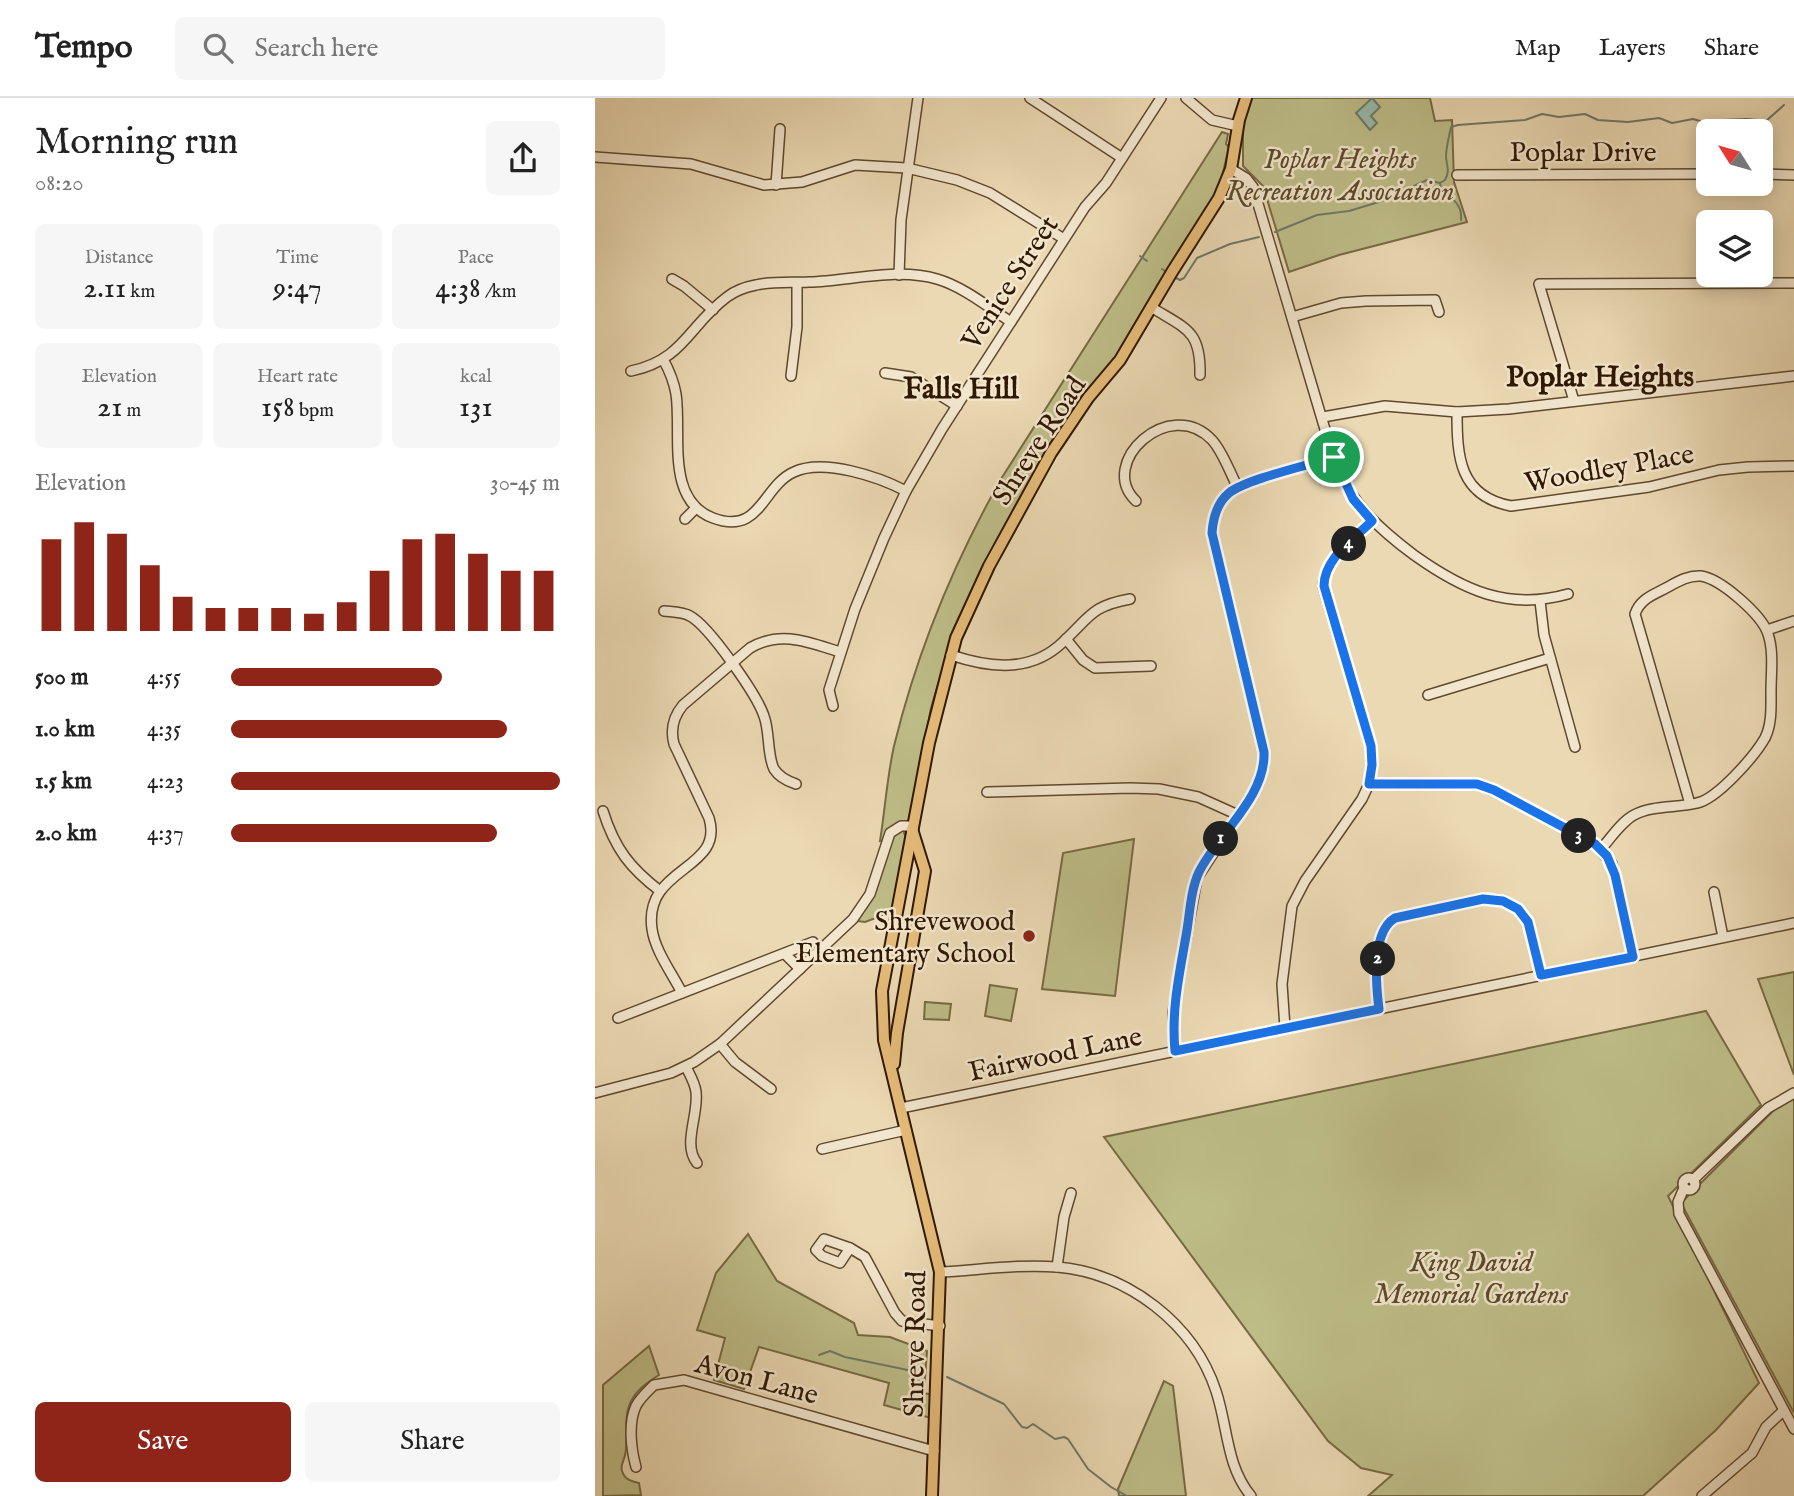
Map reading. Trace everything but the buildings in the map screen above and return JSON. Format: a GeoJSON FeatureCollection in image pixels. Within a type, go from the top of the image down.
{"type":"FeatureCollection","features":[{"type":"Feature","properties":{"kind":"main road","name":"Shreve Road"},"geometry":{"type":"LineString","coordinates":[[932,1496],[940,1272],[883,1032],[882,991],[936,709],[951,655],[971,604],[1008,528],[1065,432],[1088,398],[1120,360],[1214,208],[1231,169],[1246,98]]}},
{"type":"Feature","properties":{"kind":"main road","name":"Shreve Road"},"geometry":{"type":"LineString","coordinates":[[893,1073],[901,1009],[925,872],[912,826]]}},
{"type":"Feature","properties":{"kind":"main road"},"geometry":{"type":"LineString","coordinates":[[907,852],[913,850],[921,855]]}},
{"type":"Feature","properties":{"kind":"street"},"geometry":{"type":"LineString","coordinates":[[899,275],[900,229],[918,98]]}},
{"type":"Feature","properties":{"kind":"street"},"geometry":{"type":"LineString","coordinates":[[1030,98],[1122,158]]}},
{"type":"Feature","properties":{"kind":"street","name":"Venice Street"},"geometry":{"type":"LineString","coordinates":[[833,706],[829,690],[840,652],[869,572],[907,491],[957,406],[1064,239],[1085,207],[1106,183],[1161,98]]}},
{"type":"Feature","properties":{"kind":"street"},"geometry":{"type":"LineString","coordinates":[[1186,98],[1212,120],[1238,126]]}},
{"type":"Feature","properties":{"kind":"street"},"geometry":{"type":"LineString","coordinates":[[776,185],[780,129]]}},
{"type":"Feature","properties":{"kind":"street"},"geometry":{"type":"LineString","coordinates":[[595,158],[691,164],[754,183],[776,185],[802,182],[855,165],[907,168],[957,180],[990,193],[1064,239]]}},
{"type":"Feature","properties":{"kind":"street"},"geometry":{"type":"LineString","coordinates":[[1231,169],[1246,178],[1253,187],[1334,457],[1353,499],[1372,521],[1429,566],[1465,587],[1498,598],[1540,601],[1568,594]]}},
{"type":"Feature","properties":{"kind":"street","name":"Poplar Drive"},"geometry":{"type":"LineString","coordinates":[[1457,175],[1696,174]]}},
{"type":"Feature","properties":{"kind":"street"},"geometry":{"type":"LineString","coordinates":[[1773,174],[1794,174]]}},
{"type":"Feature","properties":{"kind":"street"},"geometry":{"type":"LineString","coordinates":[[631,371],[663,359],[681,346],[725,299],[743,288],[764,283],[899,275],[927,277],[951,285],[1011,322]]}},
{"type":"Feature","properties":{"kind":"street"},"geometry":{"type":"LineString","coordinates":[[672,279],[713,310]]}},
{"type":"Feature","properties":{"kind":"street"},"geometry":{"type":"LineString","coordinates":[[791,376],[797,327],[797,283]]}},
{"type":"Feature","properties":{"kind":"street"},"geometry":{"type":"LineString","coordinates":[[1574,401],[1539,284],[1794,283]]}},
{"type":"Feature","properties":{"kind":"street"},"geometry":{"type":"LineString","coordinates":[[1292,317],[1341,303],[1366,300],[1435,300],[1439,312]]}},
{"type":"Feature","properties":{"kind":"street"},"geometry":{"type":"LineString","coordinates":[[1151,307],[1184,327],[1196,340],[1200,353],[1200,375]]}},
{"type":"Feature","properties":{"kind":"street"},"geometry":{"type":"LineString","coordinates":[[663,359],[670,372],[676,396],[682,485],[696,508],[722,521],[744,520],[757,512],[788,475],[810,468],[859,471],[907,491]]}},
{"type":"Feature","properties":{"kind":"street"},"geometry":{"type":"LineString","coordinates":[[885,373],[911,377],[957,406]]}},
{"type":"Feature","properties":{"kind":"street"},"geometry":{"type":"LineString","coordinates":[[1322,417],[1352,410],[1385,407],[1457,412],[1794,376]]}},
{"type":"Feature","properties":{"kind":"street","name":"Woodley Place"},"geometry":{"type":"LineString","coordinates":[[1457,412],[1457,449],[1467,478],[1484,497],[1511,506],[1649,487],[1719,470],[1794,466]]}},
{"type":"Feature","properties":{"kind":"street"},"geometry":{"type":"LineString","coordinates":[[1136,501],[1125,482],[1131,456],[1145,437],[1171,425],[1188,425],[1211,439],[1238,488]]}},
{"type":"Feature","properties":{"kind":"street"},"geometry":{"type":"LineString","coordinates":[[1175,1051],[1173,1013],[1195,884],[1201,870],[1260,780],[1264,756],[1212,533],[1214,519],[1221,502],[1238,488],[1334,457]]}},
{"type":"Feature","properties":{"kind":"street"},"geometry":{"type":"LineString","coordinates":[[685,519],[696,508]]}},
{"type":"Feature","properties":{"kind":"street"},"geometry":{"type":"LineString","coordinates":[[1286,1028],[1282,984],[1296,895],[1369,784],[1371,746],[1324,586],[1325,573],[1334,558],[1372,521]]}},
{"type":"Feature","properties":{"kind":"street"},"geometry":{"type":"LineString","coordinates":[[1601,849],[1633,815],[1706,801],[1718,793],[1765,738],[1770,722],[1772,650],[1767,630],[1751,610],[1714,582],[1701,576],[1685,578],[1656,593],[1643,600],[1636,610],[1637,626],[1690,804]]}},
{"type":"Feature","properties":{"kind":"street"},"geometry":{"type":"LineString","coordinates":[[951,655],[988,666],[1004,666],[1044,656],[1066,639],[1096,609],[1110,602],[1130,599]]}},
{"type":"Feature","properties":{"kind":"street"},"geometry":{"type":"LineString","coordinates":[[1540,601],[1544,635],[1575,747]]}},
{"type":"Feature","properties":{"kind":"street"},"geometry":{"type":"LineString","coordinates":[[664,611],[694,619],[732,663],[752,692],[764,716],[774,769],[783,778],[796,784]]}},
{"type":"Feature","properties":{"kind":"street"},"geometry":{"type":"LineString","coordinates":[[1767,630],[1794,621]]}},
{"type":"Feature","properties":{"kind":"street"},"geometry":{"type":"LineString","coordinates":[[682,993],[657,947],[652,928],[653,908],[660,891],[676,874],[703,855],[711,837],[709,818],[674,744],[673,723],[684,705],[759,643],[777,638],[798,639],[840,652]]}},
{"type":"Feature","properties":{"kind":"street"},"geometry":{"type":"LineString","coordinates":[[1066,639],[1083,660],[1095,668],[1151,666]]}},
{"type":"Feature","properties":{"kind":"street"},"geometry":{"type":"LineString","coordinates":[[1428,695],[1550,658]]}},
{"type":"Feature","properties":{"kind":"street"},"geometry":{"type":"LineString","coordinates":[[1369,784],[1477,784],[1506,796],[1601,849],[1612,864],[1633,957]]}},
{"type":"Feature","properties":{"kind":"street"},"geometry":{"type":"LineString","coordinates":[[987,792],[1159,789],[1198,797],[1238,816]]}},
{"type":"Feature","properties":{"kind":"street"},"geometry":{"type":"LineString","coordinates":[[603,811],[625,859],[639,875],[660,891]]}},
{"type":"Feature","properties":{"kind":"street"},"geometry":{"type":"LineString","coordinates":[[595,1093],[653,1079],[686,1067],[720,1044],[859,912],[870,894],[890,833],[901,826],[912,826]]}},
{"type":"Feature","properties":{"kind":"street"},"geometry":{"type":"LineString","coordinates":[[1714,892],[1723,937]]}},
{"type":"Feature","properties":{"kind":"street"},"geometry":{"type":"LineString","coordinates":[[1379,1009],[1376,975],[1381,933],[1387,923],[1395,918],[1470,902],[1496,899],[1518,909],[1531,929],[1541,975]]}},
{"type":"Feature","properties":{"kind":"street","name":"Fairwood Lane"},"geometry":{"type":"LineString","coordinates":[[901,1108],[1794,923]]}},
{"type":"Feature","properties":{"kind":"street"},"geometry":{"type":"LineString","coordinates":[[618,1018],[813,942]]}},
{"type":"Feature","properties":{"kind":"street"},"geometry":{"type":"LineString","coordinates":[[785,954],[800,969]]}},
{"type":"Feature","properties":{"kind":"street"},"geometry":{"type":"LineString","coordinates":[[720,1044],[735,1062],[771,1089]]}},
{"type":"Feature","properties":{"kind":"street"},"geometry":{"type":"LineString","coordinates":[[686,1067],[697,1095],[690,1146],[697,1163]]}},
{"type":"Feature","properties":{"kind":"street"},"geometry":{"type":"LineString","coordinates":[[1794,1093],[1768,1108],[1693,1180],[1685,1179],[1678,1202],[1679,1214],[1794,1429]]}},
{"type":"Feature","properties":{"kind":"street"},"geometry":{"type":"LineString","coordinates":[[822,1149],[906,1130]]}},
{"type":"Feature","properties":{"kind":"street"},"geometry":{"type":"LineString","coordinates":[[1057,1267],[1064,1217],[1071,1193]]}},
{"type":"Feature","properties":{"kind":"street"},"geometry":{"type":"LineString","coordinates":[[850,1248],[865,1257],[902,1321],[940,1326]]}},
{"type":"Feature","properties":{"kind":"street"},"geometry":{"type":"LineString","coordinates":[[940,1272],[1057,1267],[1087,1273],[1127,1288],[1163,1313],[1188,1338],[1212,1380],[1234,1469],[1251,1496]]}},
{"type":"Feature","properties":{"kind":"street","name":"Avon Lane"},"geometry":{"type":"LineString","coordinates":[[636,1467],[632,1449],[635,1406],[654,1385],[677,1380],[935,1451]]}},
{"type":"Feature","properties":{"kind":"street"},"geometry":{"type":"LineString","coordinates":[[1702,1496],[1752,1453],[1766,1427],[1783,1411]]}},
{"type":"Feature","properties":{"kind":"green space","name":"Poplar Heights Recreation Association"},"geometry":{"type":"Polygon","coordinates":[[[1252,98],[1430,98],[1435,121],[1452,120],[1454,182],[1467,222],[1339,255],[1289,272],[1263,186],[1243,166],[1243,125],[1252,98]]]}},
{"type":"Feature","properties":{"kind":"green space"},"geometry":{"type":"Polygon","coordinates":[[[1222,132],[1228,134],[1226,144],[1229,147],[1220,185],[1213,201],[1125,347],[1087,396],[948,650],[931,708],[911,813],[904,833],[906,837],[892,912],[865,922],[857,921],[872,898],[890,839],[880,841],[892,758],[903,711],[925,643],[967,543],[1001,479],[1222,132]]]}},
{"type":"Feature","properties":{"kind":"green space"},"geometry":{"type":"Polygon","coordinates":[[[1134,839],[1115,996],[1042,989],[1063,853],[1134,839]]]}},
{"type":"Feature","properties":{"kind":"green space"},"geometry":{"type":"Polygon","coordinates":[[[1794,972],[1794,1075],[1758,979],[1794,972]]]}},
{"type":"Feature","properties":{"kind":"green space"},"geometry":{"type":"Polygon","coordinates":[[[990,985],[1017,989],[1011,1021],[985,1016],[990,985]]]}},
{"type":"Feature","properties":{"kind":"green space"},"geometry":{"type":"Polygon","coordinates":[[[925,1002],[951,1004],[949,1020],[924,1019],[925,1002]]]}},
{"type":"Feature","properties":{"kind":"green space","name":"King David Memorial Gardens"},"geometry":{"type":"Polygon","coordinates":[[[1706,1011],[1761,1105],[1668,1196],[1759,1383],[1716,1430],[1643,1496],[1368,1496],[1392,1475],[1361,1468],[1328,1441],[1104,1137],[1706,1011]]]}},
{"type":"Feature","properties":{"kind":"green space"},"geometry":{"type":"Polygon","coordinates":[[[1794,1098],[1794,1413],[1681,1203],[1775,1109],[1794,1098]]]}},
{"type":"Feature","properties":{"kind":"green space"},"geometry":{"type":"Polygon","coordinates":[[[748,1234],[777,1281],[854,1323],[858,1335],[890,1337],[927,1351],[924,1393],[933,1395],[931,1418],[884,1405],[889,1383],[759,1347],[744,1389],[714,1380],[725,1338],[697,1330],[716,1273],[748,1234]]]}},
{"type":"Feature","properties":{"kind":"green space"},"geometry":{"type":"Polygon","coordinates":[[[649,1346],[659,1375],[641,1388],[629,1406],[626,1418],[626,1449],[621,1467],[627,1478],[639,1483],[641,1495],[603,1496],[603,1385],[649,1346]]]}},
{"type":"Feature","properties":{"kind":"green space"},"geometry":{"type":"Polygon","coordinates":[[[1164,1381],[1173,1386],[1186,1496],[1119,1496],[1118,1489],[1164,1381]]]}},
{"type":"Feature","properties":{"kind":"water","name":"Poplar Heights Recreation Association"},"geometry":{"type":"Polygon","coordinates":[[[1372,98],[1380,107],[1371,116],[1377,123],[1370,130],[1356,113],[1372,98]]]}},
{"type":"Feature","properties":{"kind":"waterway"},"geometry":{"type":"LineString","coordinates":[[1275,232],[1317,215],[1349,211],[1379,202],[1427,180],[1440,183],[1445,180],[1448,169],[1446,153],[1451,127],[1458,125],[1525,120],[1542,114],[1559,117],[1585,114],[1598,120],[1628,122],[1659,118],[1672,123],[1693,119],[1766,121],[1784,105]]}},
{"type":"Feature","properties":{"kind":"waterway"},"geometry":{"type":"LineString","coordinates":[[1440,183],[1441,190],[1458,206],[1461,220]]}},
{"type":"Feature","properties":{"kind":"waterway"},"geometry":{"type":"LineString","coordinates":[[1176,278],[1184,278],[1197,258],[1230,244],[1259,237]]}},
{"type":"Feature","properties":{"kind":"waterway"},"geometry":{"type":"LineString","coordinates":[[1140,256],[1147,261]]}},
{"type":"Feature","properties":{"kind":"waterway"},"geometry":{"type":"LineString","coordinates":[[819,1355],[830,1351],[845,1357],[922,1373]]}},
{"type":"Feature","properties":{"kind":"waterway"},"geometry":{"type":"LineString","coordinates":[[947,1377],[1004,1404],[1022,1427],[1027,1428],[1033,1424],[1055,1439],[1068,1439],[1088,1469],[1127,1496]]}},
{"type":"Feature","properties":{"kind":"place","name":"Shrevewood Elementary School"},"geometry":{"type":"Point","coordinates":[1029,936]}},
{"type":"Feature","properties":{"kind":"district","name":"Poplar Heights"},"geometry":{"type":"Point","coordinates":[1600,376]}},
{"type":"Feature","properties":{"kind":"district","name":"Falls Hill"},"geometry":{"type":"Point","coordinates":[961,388]}},
{"type":"Feature","properties":{"kind":"route"},"geometry":{"type":"LineString","coordinates":[[1334,457],[1353,499],[1372,521],[1334,558],[1324,578],[1325,593],[1371,746],[1369,784],[1477,784],[1494,790],[1595,844],[1612,864],[1633,957],[1541,975],[1531,929],[1523,914],[1510,903],[1483,899],[1395,918],[1387,923],[1381,933],[1376,975],[1379,1009],[1175,1051],[1173,1013],[1197,878],[1258,785],[1264,765],[1264,752],[1212,533],[1214,519],[1221,502],[1230,492],[1246,484],[1334,457]]}}]}
